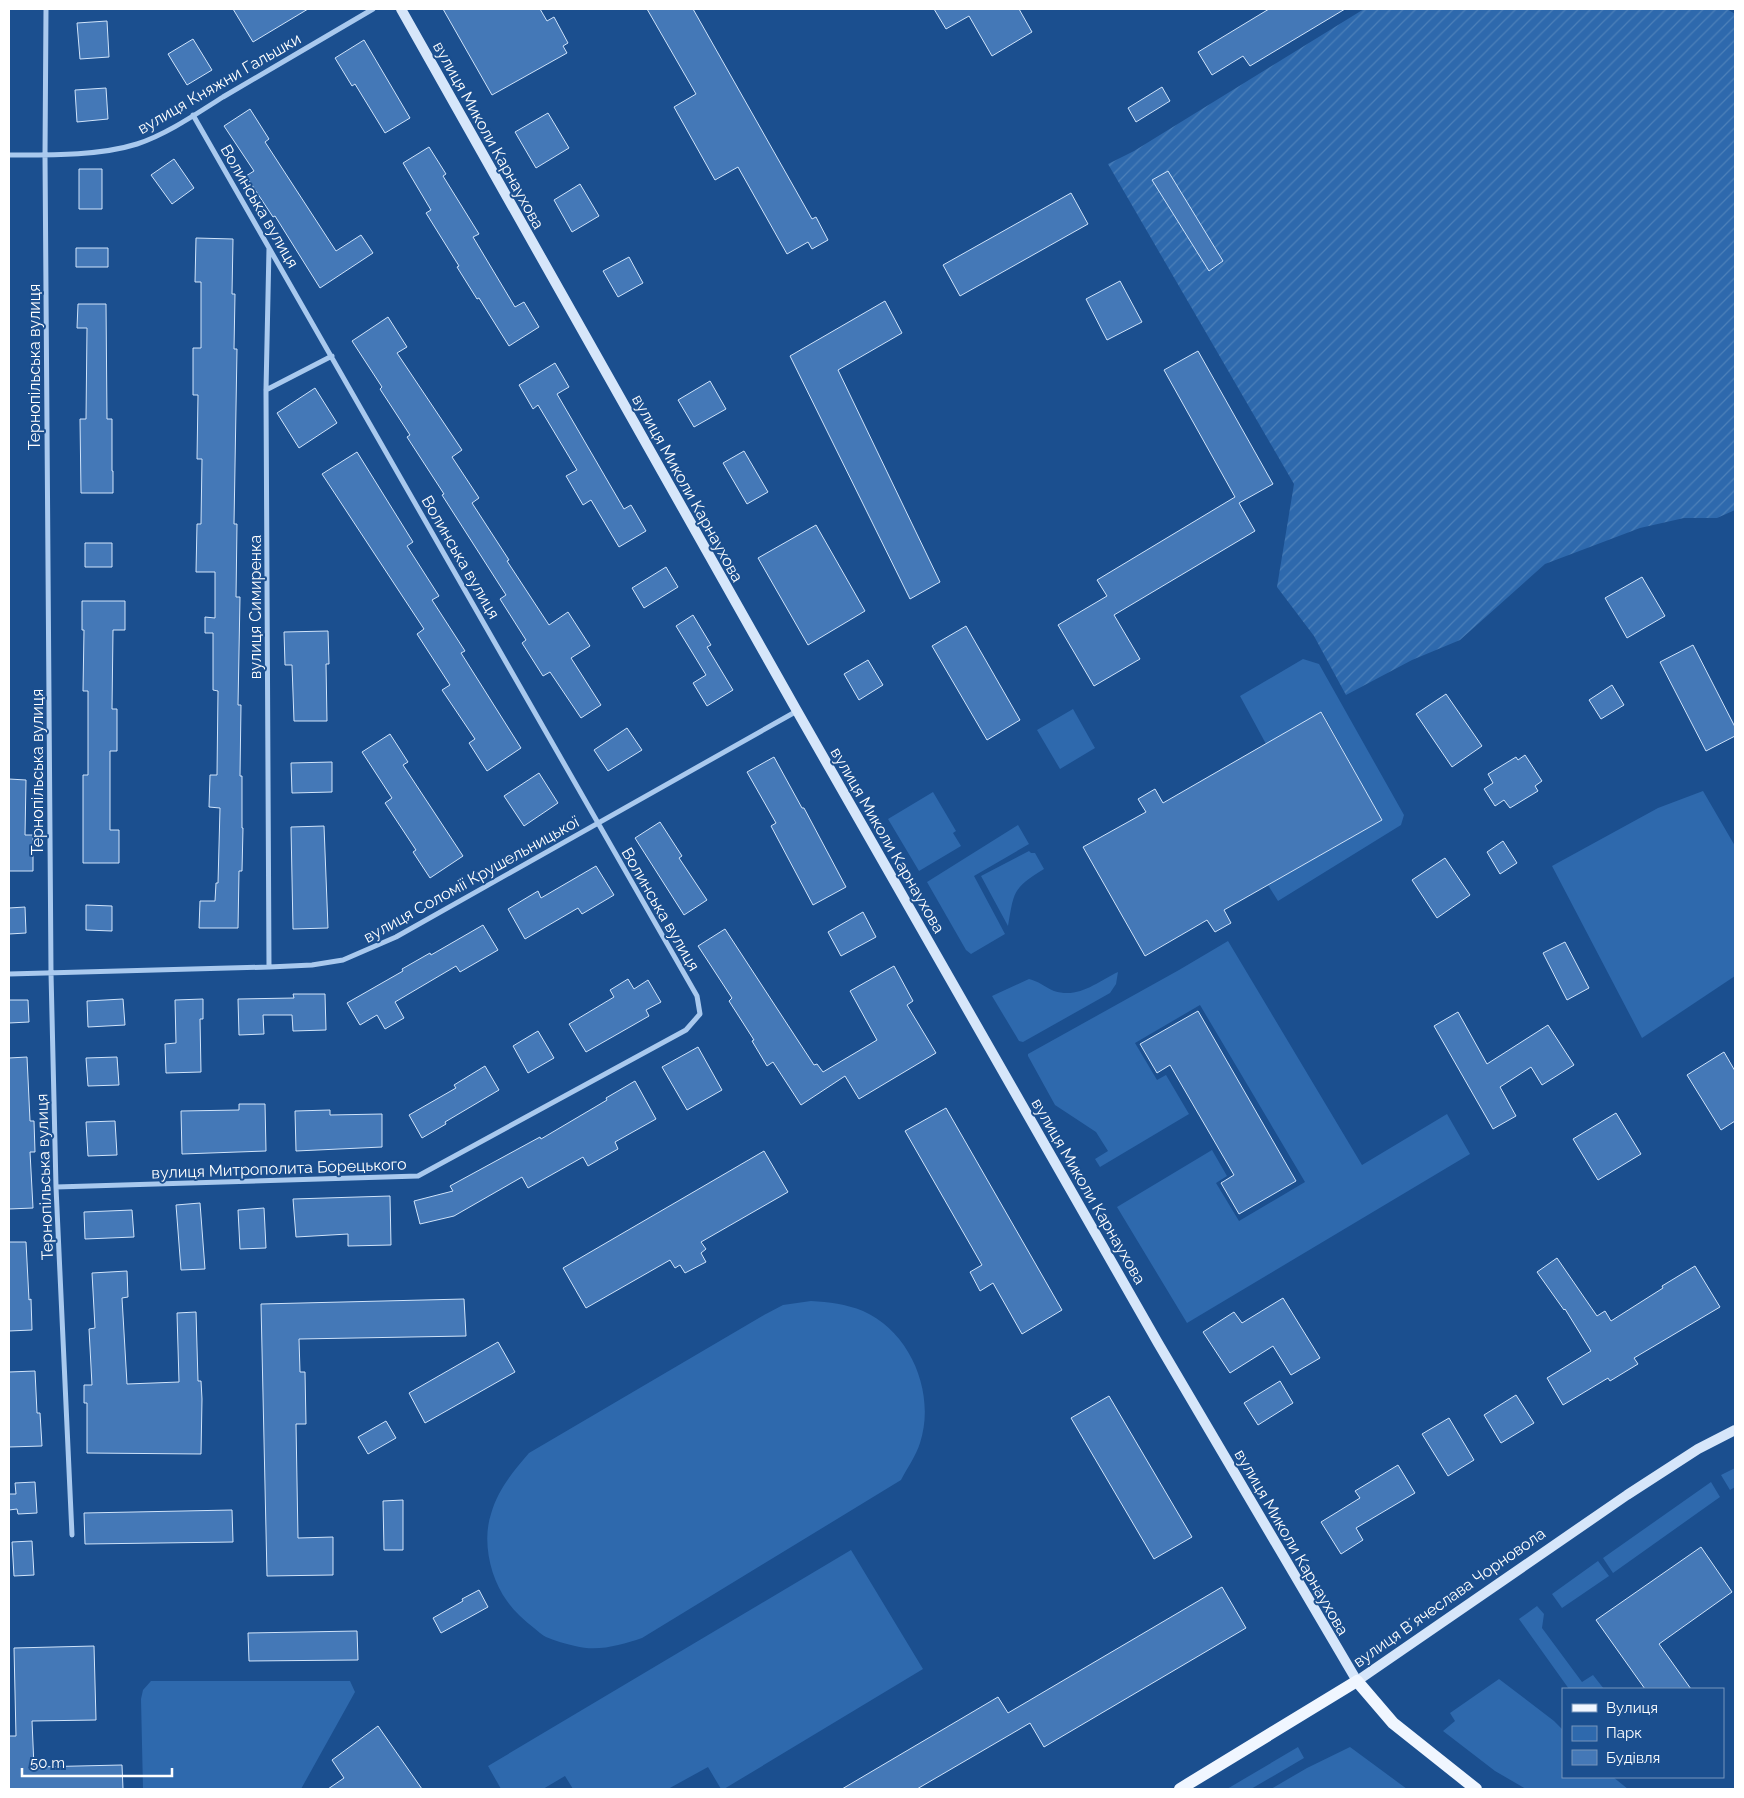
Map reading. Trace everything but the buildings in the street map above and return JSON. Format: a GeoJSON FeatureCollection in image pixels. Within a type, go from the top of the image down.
{"type":"FeatureCollection","features":[{"type":"Feature","properties":{"kind":"main road","name":"вулиця Миколи Карнаухова"},"geometry":{"type":"LineString","coordinates":[[401,9],[797,711],[1174,1372],[1356,1681]]}},
{"type":"Feature","properties":{"kind":"main road","name":"вулиця Вʼячеслава Чорновола"},"geometry":{"type":"LineString","coordinates":[[1180,1789],[1356,1681],[1627,1495],[1698,1450],[1735,1430]]}},
{"type":"Feature","properties":{"kind":"main road"},"geometry":{"type":"LineString","coordinates":[[1356,1681],[1393,1723],[1476,1789]]}},
{"type":"Feature","properties":{"kind":"street","name":"Тернопільська вулиця"},"geometry":{"type":"LineString","coordinates":[[46,9],[45,155],[51,973],[56,1187],[72,1535]]}},
{"type":"Feature","properties":{"kind":"street","name":"вулиця Княжни Гальшки"},"geometry":{"type":"LineString","coordinates":[[9,155],[45,155],[114,150],[138,144],[194,115],[373,9]]}},
{"type":"Feature","properties":{"kind":"street","name":"Волинська вулиця"},"geometry":{"type":"LineString","coordinates":[[194,115],[597,824],[697,996],[700,1014]]}},
{"type":"Feature","properties":{"kind":"street","name":"вулиця Симиренка"},"geometry":{"type":"LineString","coordinates":[[269,248],[266,390],[270,967]]}},
{"type":"Feature","properties":{"kind":"street"},"geometry":{"type":"LineString","coordinates":[[266,390],[332,356]]}},
{"type":"Feature","properties":{"kind":"street","name":"вулиця Соломії Крушельницької"},"geometry":{"type":"LineString","coordinates":[[9,974],[270,967],[343,960],[396,937],[797,711]]}},
{"type":"Feature","properties":{"kind":"street","name":"вулиця Митрополита Борецького"},"geometry":{"type":"LineString","coordinates":[[56,1187],[418,1176],[686,1030],[700,1014]]}},
{"type":"Feature","properties":{"kind":"green space"},"geometry":{"type":"Polygon","coordinates":[[[1364,9],[1727,9],[1735,14],[1735,510],[1717,518],[1684,518],[1640,528],[1545,564],[1460,640],[1412,660],[1346,695],[1314,636],[1277,587],[1294,484],[1108,164],[1134,151],[1364,9]]]}},
{"type":"Feature","properties":{"kind":"green space"},"geometry":{"type":"Polygon","coordinates":[[[1303,659],[1319,664],[1404,815],[1401,825],[1278,901],[1268,885],[1382,820],[1322,712],[1266,744],[1240,696],[1303,659]]]}},
{"type":"Feature","properties":{"kind":"green space"},"geometry":{"type":"Polygon","coordinates":[[[1073,709],[1095,748],[1060,769],[1037,730],[1073,709]]]}},
{"type":"Feature","properties":{"kind":"green space"},"geometry":{"type":"Polygon","coordinates":[[[1703,791],[1735,846],[1735,976],[1642,1038],[1552,866],[1658,808],[1703,791]]]}},
{"type":"Feature","properties":{"kind":"green space"},"geometry":{"type":"Polygon","coordinates":[[[933,792],[956,831],[953,833],[961,846],[919,871],[888,819],[933,792]]]}},
{"type":"Feature","properties":{"kind":"green space"},"geometry":{"type":"Polygon","coordinates":[[[1018,825],[1029,844],[974,876],[1005,934],[971,954],[966,950],[927,882],[1018,825]]]}},
{"type":"Feature","properties":{"kind":"green space"},"geometry":{"type":"Polygon","coordinates":[[[1029,851],[1035,853],[1044,869],[1026,881],[1017,891],[1008,926],[981,876],[1029,851]]]}},
{"type":"Feature","properties":{"kind":"green space"},"geometry":{"type":"Polygon","coordinates":[[[1228,941],[1362,1165],[1447,1114],[1470,1154],[1187,1323],[1117,1207],[1212,1150],[1227,1176],[1216,1183],[1239,1221],[1305,1182],[1200,1005],[1135,1043],[1157,1080],[1166,1075],[1189,1114],[1100,1167],[1095,1159],[1108,1151],[1096,1132],[1055,1105],[1028,1054],[1228,941]]]}},
{"type":"Feature","properties":{"kind":"green space"},"geometry":{"type":"Polygon","coordinates":[[[1118,972],[1116,984],[1110,993],[1023,1042],[1019,1041],[992,996],[1029,979],[1054,991],[1072,993],[1088,988],[1118,972]]]}},
{"type":"Feature","properties":{"kind":"green space"},"geometry":{"type":"Polygon","coordinates":[[[811,1301],[850,1307],[863,1311],[880,1321],[906,1349],[915,1366],[922,1385],[925,1405],[924,1424],[918,1448],[901,1480],[642,1638],[609,1647],[584,1648],[546,1637],[523,1619],[507,1601],[496,1581],[489,1559],[487,1536],[491,1514],[502,1489],[529,1453],[764,1315],[783,1305],[811,1301]]]}},
{"type":"Feature","properties":{"kind":"green space"},"geometry":{"type":"Polygon","coordinates":[[[1735,1468],[1735,1487],[1730,1490],[1721,1475],[1735,1468]]]}},
{"type":"Feature","properties":{"kind":"green space"},"geometry":{"type":"Polygon","coordinates":[[[1711,1482],[1720,1497],[1613,1573],[1603,1558],[1711,1482]]]}},
{"type":"Feature","properties":{"kind":"green space"},"geometry":{"type":"Polygon","coordinates":[[[851,1550],[923,1669],[724,1789],[721,1789],[708,1767],[668,1789],[573,1789],[565,1776],[543,1789],[501,1789],[488,1766],[851,1550]]]}},
{"type":"Feature","properties":{"kind":"green space"},"geometry":{"type":"Polygon","coordinates":[[[1598,1561],[1609,1576],[1562,1608],[1552,1594],[1598,1561]]]}},
{"type":"Feature","properties":{"kind":"green space"},"geometry":{"type":"Polygon","coordinates":[[[1537,1606],[1544,1614],[1542,1628],[1582,1682],[1593,1675],[1603,1688],[1568,1688],[1519,1619],[1537,1606]]]}},
{"type":"Feature","properties":{"kind":"green space"},"geometry":{"type":"Polygon","coordinates":[[[1499,1679],[1562,1729],[1562,1778],[1614,1778],[1628,1789],[1526,1789],[1495,1771],[1443,1731],[1455,1721],[1450,1713],[1499,1679]]]}},
{"type":"Feature","properties":{"kind":"green space"},"geometry":{"type":"Polygon","coordinates":[[[151,1681],[350,1681],[355,1692],[301,1789],[143,1789],[141,1699],[143,1690],[151,1681]]]}},
{"type":"Feature","properties":{"kind":"green space"},"geometry":{"type":"Polygon","coordinates":[[[1298,1747],[1304,1758],[1251,1789],[1227,1789],[1298,1747]]]}},
{"type":"Feature","properties":{"kind":"green space"},"geometry":{"type":"Polygon","coordinates":[[[1350,1747],[1407,1789],[1271,1789],[1307,1768],[1350,1747]]]}}]}
